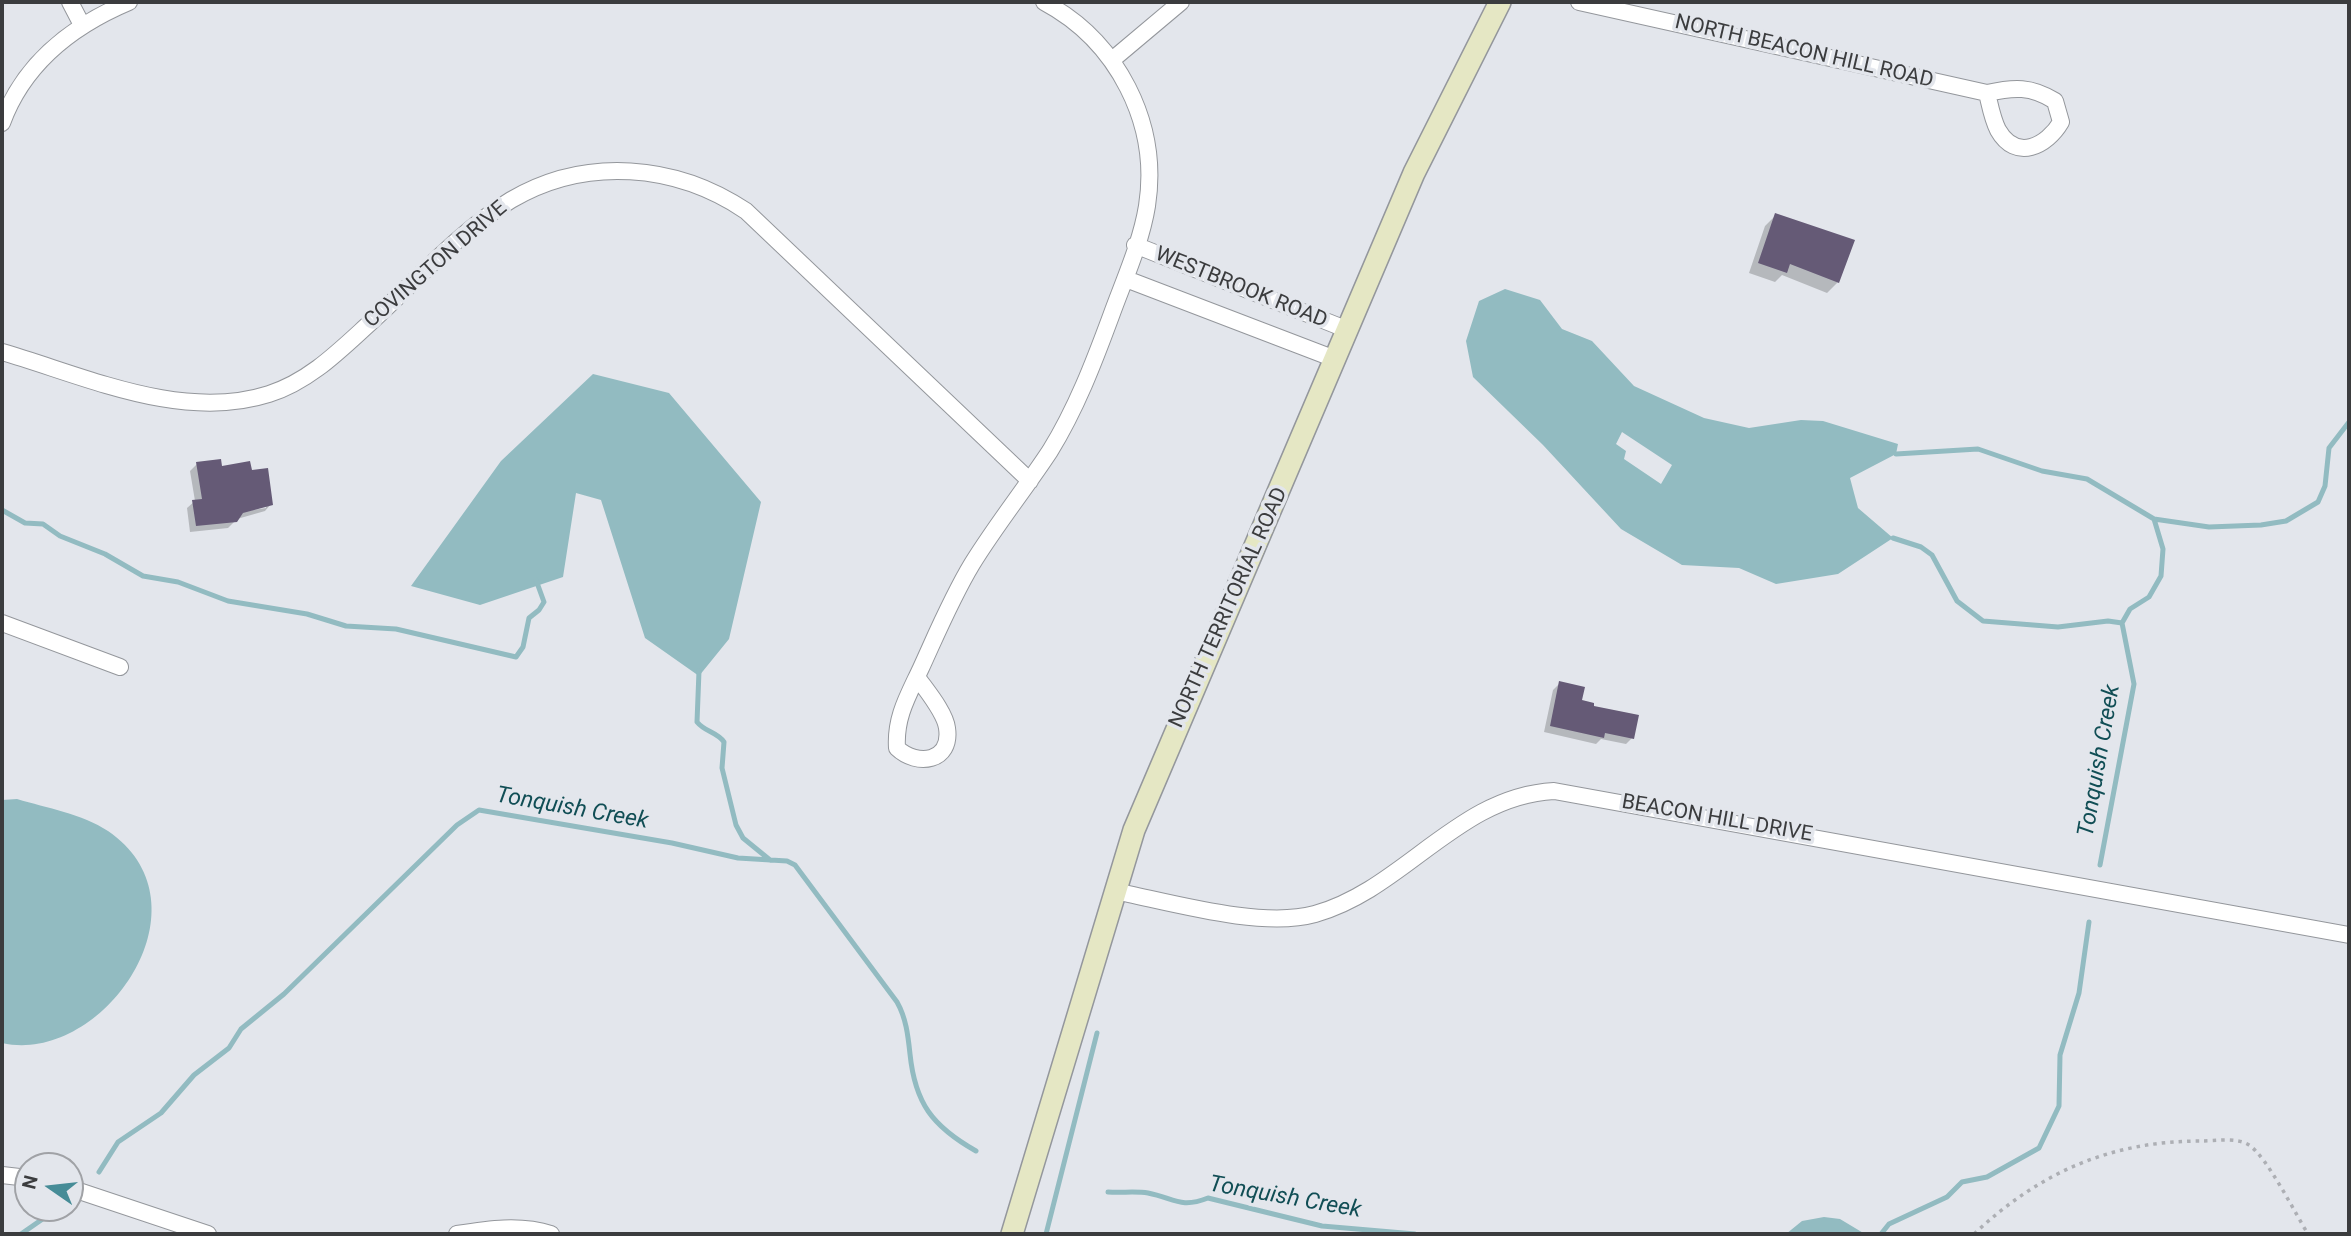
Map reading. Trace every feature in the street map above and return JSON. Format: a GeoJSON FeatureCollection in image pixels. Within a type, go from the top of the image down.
{"type":"FeatureCollection","features":[{"type":"Feature","properties":{"kind":"main road","name":"NORTH TERRITORIAL ROAD"},"geometry":{"type":"LineString","coordinates":[[1012,1234],[1134,830],[1414,173],[1500,2]]}},
{"type":"Feature","properties":{"kind":"street"},"geometry":{"type":"LineString","coordinates":[[70,2],[82,24]]}},
{"type":"Feature","properties":{"kind":"street"},"geometry":{"type":"LineString","coordinates":[[2,123],[20,86],[37,64],[82,24],[129,2]]}},
{"type":"Feature","properties":{"kind":"street","name":"WESTBROOK ROAD"},"geometry":{"type":"LineString","coordinates":[[917,677],[947,726],[946,741],[937,756],[923,762],[907,758],[897,747],[895,726],[917,677],[971,566],[1030,481],[1074,409],[1126,279],[1147,204],[1147,150],[1135,102],[1112,60],[1086,31],[1044,2]]}},
{"type":"Feature","properties":{"kind":"street"},"geometry":{"type":"LineString","coordinates":[[1112,60],[1181,2]]}},
{"type":"Feature","properties":{"kind":"street","name":"NORTH BEACON HILL ROAD"},"geometry":{"type":"LineString","coordinates":[[1579,2],[1987,93],[2011,88],[2036,89],[2055,101],[2061,122],[2052,138],[2038,148],[2016,146],[1999,132],[1987,93]]}},
{"type":"Feature","properties":{"kind":"street","name":"COVINGTON DRIVE"},"geometry":{"type":"LineString","coordinates":[[2,352],[164,400],[212,404],[268,394],[318,369],[480,223],[513,198],[578,174],[612,170],[647,172],[701,185],[746,211],[1030,481]]}},
{"type":"Feature","properties":{"kind":"street","name":"WESTBROOK ROAD"},"geometry":{"type":"LineString","coordinates":[[1135,245],[1348,330]]}},
{"type":"Feature","properties":{"kind":"street","name":"WESTBROOK ROAD"},"geometry":{"type":"LineString","coordinates":[[1126,279],[1335,359]]}},
{"type":"Feature","properties":{"kind":"street"},"geometry":{"type":"LineString","coordinates":[[2,623],[120,667]]}},
{"type":"Feature","properties":{"kind":"street","name":"BEACON HILL DRIVE"},"geometry":{"type":"LineString","coordinates":[[1114,891],[1256,918],[1285,919],[1313,915],[1372,888],[1489,806],[1521,794],[1554,791],[2349,935]]}},
{"type":"Feature","properties":{"kind":"street"},"geometry":{"type":"LineString","coordinates":[[84,1193],[208,1234]]}},
{"type":"Feature","properties":{"kind":"street"},"geometry":{"type":"LineString","coordinates":[[457,1234],[487,1229],[520,1228],[551,1234]]}},
{"type":"Feature","properties":{"kind":"path"},"geometry":{"type":"LineString","coordinates":[[1974,1234],[2007,1204],[2079,1164],[2124,1147],[2168,1141],[2240,1141],[2257,1152],[2308,1234]]}},
{"type":"Feature","properties":{"kind":"water"},"geometry":{"type":"Polygon","coordinates":[[[1505,289],[1540,300],[1562,329],[1592,341],[1634,386],[1704,418],[1749,428],[1801,420],[1823,421],[1898,444],[1896,454],[1850,478],[1858,508],[1893,538],[1838,574],[1776,584],[1739,568],[1682,565],[1621,529],[1543,445],[1473,377],[1466,341],[1479,301],[1505,289]],[[1622,432],[1616,444],[1626,451],[1624,459],[1661,484],[1672,465],[1622,432]]]}},
{"type":"Feature","properties":{"kind":"water"},"geometry":{"type":"Polygon","coordinates":[[[593,374],[669,393],[761,502],[729,639],[699,676],[645,638],[601,500],[576,493],[563,577],[480,605],[411,586],[501,461],[593,374]]]}},
{"type":"Feature","properties":{"kind":"water"},"geometry":{"type":"Polygon","coordinates":[[[17,799],[76,816],[108,831],[139,862],[151,899],[148,937],[133,973],[108,1006],[76,1030],[40,1044],[2,1043],[2,800],[17,799]]]}},
{"type":"Feature","properties":{"kind":"water"},"geometry":{"type":"Polygon","coordinates":[[[1824,1217],[1840,1219],[1865,1234],[1786,1234],[1802,1221],[1824,1217]]]}},
{"type":"Feature","properties":{"kind":"building"},"geometry":{"type":"Polygon","coordinates":[[[1775,213],[1855,240],[1839,283],[1790,264],[1787,273],[1758,263],[1775,213]]]}},
{"type":"Feature","properties":{"kind":"building"},"geometry":{"type":"Polygon","coordinates":[[[221,459],[222,466],[250,461],[252,470],[268,468],[273,505],[243,513],[237,522],[196,526],[192,500],[202,499],[196,462],[221,459]]]}},
{"type":"Feature","properties":{"kind":"building"},"geometry":{"type":"Polygon","coordinates":[[[1559,681],[1585,687],[1582,700],[1594,703],[1594,706],[1639,715],[1634,739],[1605,733],[1604,738],[1550,726],[1559,681]]]}},
{"type":"Feature","properties":{"kind":"waterway"},"geometry":{"type":"LineString","coordinates":[[1896,454],[1978,449],[2042,471],[2087,479],[2154,519],[2209,527],[2261,525],[2286,521],[2318,502],[2325,486],[2329,448],[2349,422]]}},
{"type":"Feature","properties":{"kind":"waterway"},"geometry":{"type":"LineString","coordinates":[[2,510],[25,523],[43,524],[60,536],[105,554],[143,576],[178,582],[228,601],[307,614],[346,626],[396,629],[516,657],[523,647],[529,618],[544,602],[536,580]]}},
{"type":"Feature","properties":{"kind":"waterway","name":"Tonquish Creek"},"geometry":{"type":"LineString","coordinates":[[2100,865],[2134,684],[2122,623],[2130,609],[2149,597],[2161,576],[2163,549],[2154,519]]}},
{"type":"Feature","properties":{"kind":"waterway"},"geometry":{"type":"LineString","coordinates":[[1893,538],[1921,547],[1932,555],[1957,601],[1983,621],[2058,627],[2108,621],[2122,623]]}},
{"type":"Feature","properties":{"kind":"waterway"},"geometry":{"type":"LineString","coordinates":[[699,671],[697,722],[724,742],[722,768],[736,825],[743,838],[770,860]]}},
{"type":"Feature","properties":{"kind":"waterway","name":"Tonquish Creek"},"geometry":{"type":"LineString","coordinates":[[99,1172],[118,1142],[161,1113],[194,1075],[229,1048],[241,1029],[284,994],[457,825],[479,810],[672,843],[738,858],[787,861],[795,865],[897,1002],[906,1027],[916,1086],[928,1112],[948,1132],[976,1151]]}},
{"type":"Feature","properties":{"kind":"waterway","name":"Tonquish Creek"},"geometry":{"type":"LineString","coordinates":[[1881,1234],[1889,1224],[1947,1197],[1962,1182],[1987,1177],[2039,1148],[2059,1106],[2060,1055],[2079,993],[2089,922]]}},
{"type":"Feature","properties":{"kind":"waterway"},"geometry":{"type":"LineString","coordinates":[[1046,1234],[1097,1033]]}},
{"type":"Feature","properties":{"kind":"waterway","name":"Tonquish Creek"},"geometry":{"type":"LineString","coordinates":[[1108,1192],[1148,1193],[1184,1203],[1208,1198],[1322,1226],[1415,1234]]}},
{"type":"Feature","properties":{"kind":"waterway","name":"Tonquish Creek"},"geometry":{"type":"LineString","coordinates":[[21,1234],[38,1222]]}}]}
